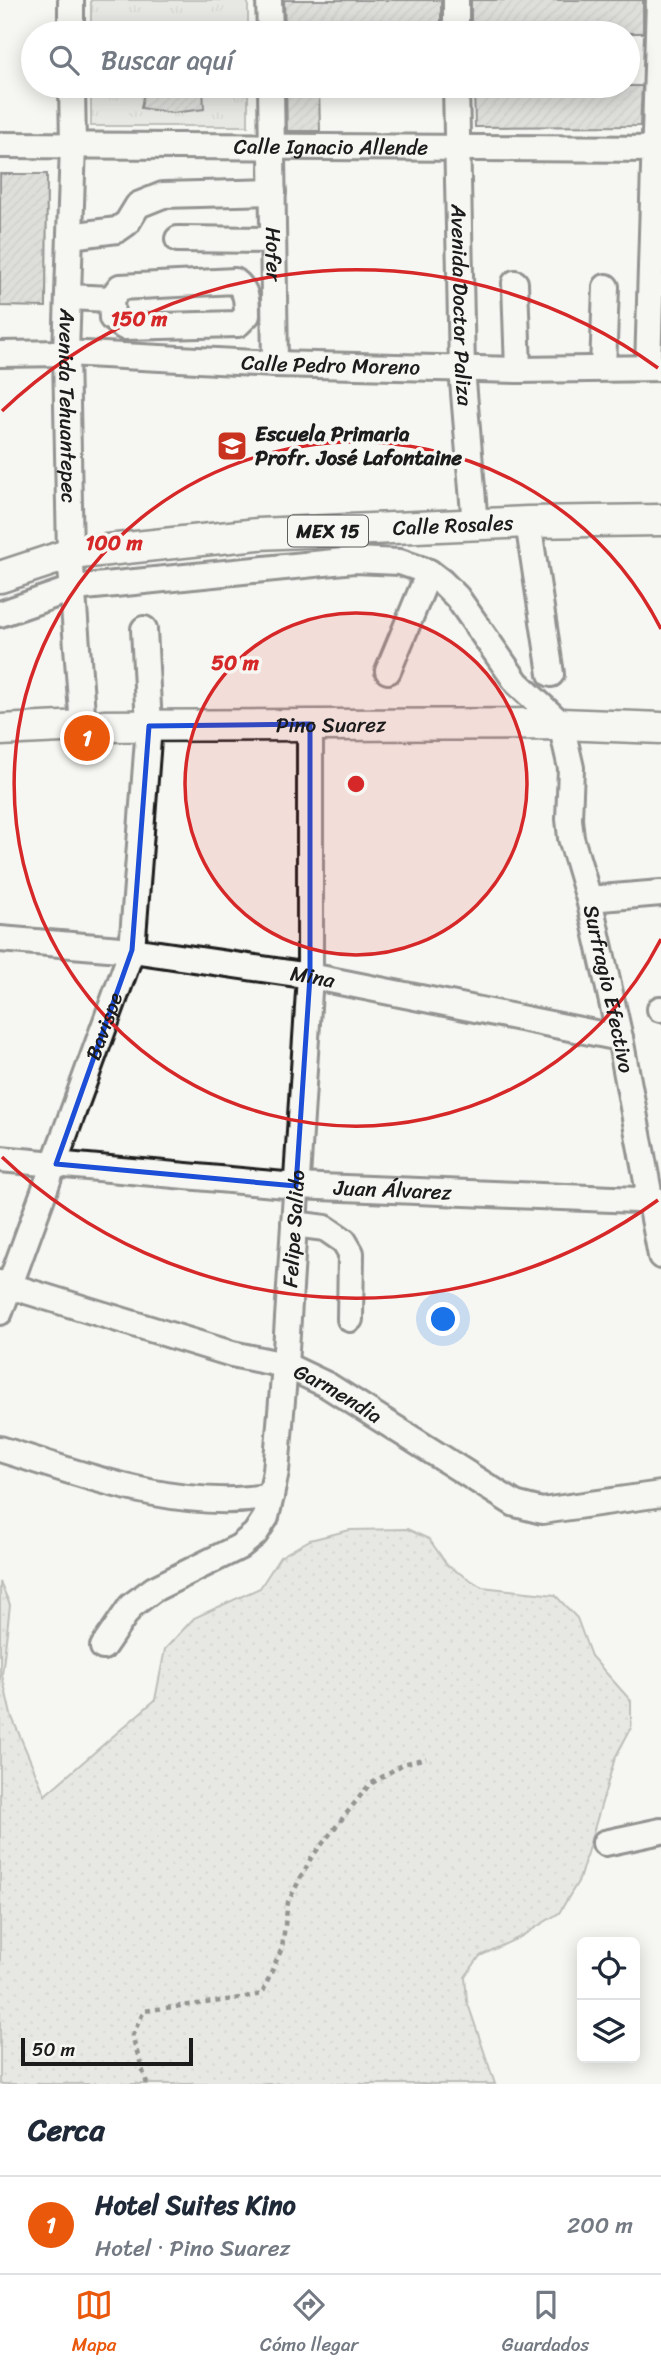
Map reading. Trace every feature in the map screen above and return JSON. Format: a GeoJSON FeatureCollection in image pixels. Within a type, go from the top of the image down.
{"type":"FeatureCollection","features":[{"type":"Feature","properties":{"kind":"main road","name":"Calle Rosales"},"geometry":{"type":"LineString","coordinates":[[0,577],[71,554],[258,534],[528,522],[661,520]]}},
{"type":"Feature","properties":{"kind":"main road","name":"Pino Suarez"},"geometry":{"type":"LineString","coordinates":[[0,730],[83,726],[310,724],[561,724],[661,728]]}},
{"type":"Feature","properties":{"kind":"street"},"geometry":{"type":"LineString","coordinates":[[71,0],[71,21]]}},
{"type":"Feature","properties":{"kind":"street"},"geometry":{"type":"LineString","coordinates":[[270,0],[270,21]]}},
{"type":"Feature","properties":{"kind":"street"},"geometry":{"type":"LineString","coordinates":[[456,0],[456,21]]}},
{"type":"Feature","properties":{"kind":"street"},"geometry":{"type":"LineString","coordinates":[[654,368],[659,0]]}},
{"type":"Feature","properties":{"kind":"street","name":"Avenida Tehuantepec"},"geometry":{"type":"LineString","coordinates":[[72,98],[66,353],[71,554],[83,726]]}},
{"type":"Feature","properties":{"kind":"street","name":"Hofer"},"geometry":{"type":"LineString","coordinates":[[271,98],[275,364]]}},
{"type":"Feature","properties":{"kind":"street","name":"Avenida Doctor Paliza"},"geometry":{"type":"LineString","coordinates":[[456,98],[462,369],[475,525]]}},
{"type":"Feature","properties":{"kind":"street","name":"Calle Ignacio Allende"},"geometry":{"type":"LineString","coordinates":[[0,145],[659,149]]}},
{"type":"Feature","properties":{"kind":"street"},"geometry":{"type":"LineString","coordinates":[[70,236],[117,230],[127,223],[138,205],[163,195],[273,192]]}},
{"type":"Feature","properties":{"kind":"street"},"geometry":{"type":"LineString","coordinates":[[178,239],[273,240]]}},
{"type":"Feature","properties":{"kind":"street"},"geometry":{"type":"LineString","coordinates":[[235,281],[243,287],[247,315],[238,324],[124,327],[113,318],[111,299],[120,287],[132,284],[235,281]]}},
{"type":"Feature","properties":{"kind":"street"},"geometry":{"type":"LineString","coordinates":[[515,283],[518,370]]}},
{"type":"Feature","properties":{"kind":"street"},"geometry":{"type":"LineString","coordinates":[[603,368],[606,287]]}},
{"type":"Feature","properties":{"kind":"street"},"geometry":{"type":"LineString","coordinates":[[68,297],[111,299]]}},
{"type":"Feature","properties":{"kind":"street","name":"Calle Pedro Moreno"},"geometry":{"type":"LineString","coordinates":[[0,354],[66,353],[275,364],[462,369],[654,368]]}},
{"type":"Feature","properties":{"kind":"street"},"geometry":{"type":"LineString","coordinates":[[528,522],[551,674]]}},
{"type":"Feature","properties":{"kind":"street","name":"Calle Rosales"},"geometry":{"type":"LineString","coordinates":[[0,614],[75,588],[354,560],[400,562],[429,572],[457,597],[517,683],[561,724]]}},
{"type":"Feature","properties":{"kind":"street"},"geometry":{"type":"LineString","coordinates":[[388,671],[429,572]]}},
{"type":"Feature","properties":{"kind":"street","name":"Bavispe"},"geometry":{"type":"LineString","coordinates":[[0,1312],[5,1284],[56,1164],[132,950],[149,726],[144,629]]}},
{"type":"Feature","properties":{"kind":"street","name":"Felipe Salido"},"geometry":{"type":"LineString","coordinates":[[103,1647],[131,1606],[155,1589],[239,1547],[255,1534],[266,1517],[271,1496],[276,1471],[285,1365],[310,976],[310,724]]}},
{"type":"Feature","properties":{"kind":"street","name":"Surfragio Efectivo"},"geometry":{"type":"LineString","coordinates":[[561,724],[571,768],[571,838],[589,899],[656,1201],[661,1256]]}},
{"type":"Feature","properties":{"kind":"street"},"geometry":{"type":"LineString","coordinates":[[589,899],[661,892]]}},
{"type":"Feature","properties":{"kind":"street","name":"Mina"},"geometry":{"type":"LineString","coordinates":[[0,939],[132,950],[310,976],[620,1038]]}},
{"type":"Feature","properties":{"kind":"street","name":"Juan Álvarez"},"geometry":{"type":"LineString","coordinates":[[0,1159],[296,1186],[656,1201]]}},
{"type":"Feature","properties":{"kind":"street"},"geometry":{"type":"LineString","coordinates":[[294,1224],[325,1228],[344,1241],[351,1253],[350,1320]]}},
{"type":"Feature","properties":{"kind":"street","name":"Garmendia"},"geometry":{"type":"LineString","coordinates":[[5,1284],[232,1354],[285,1365],[327,1385],[515,1504],[528,1509],[561,1510],[661,1494]]}},
{"type":"Feature","properties":{"kind":"street"},"geometry":{"type":"LineString","coordinates":[[0,1449],[130,1487],[191,1499],[244,1502],[271,1496]]}},
{"type":"Feature","properties":{"kind":"street"},"geometry":{"type":"LineString","coordinates":[[605,1843],[661,1831]]}},
{"type":"Feature","properties":{"kind":"path"},"geometry":{"type":"LineString","coordinates":[[146,2084],[132,2036],[144,2011],[225,2002],[262,1994],[282,1948],[288,1902],[311,1858],[369,1785],[402,1764],[426,1758]]}},
{"type":"Feature","properties":{"kind":"highlighted area"},"geometry":{"type":"Polygon","coordinates":[[[310,724],[310,976],[296,1186],[56,1164],[132,950],[149,726],[310,724]]]}},
{"type":"Feature","properties":{"kind":"green space"},"geometry":{"type":"Polygon","coordinates":[[[91,0],[248,0],[248,21],[91,21],[91,0]]]}},
{"type":"Feature","properties":{"kind":"green space"},"geometry":{"type":"Polygon","coordinates":[[[91,98],[248,98],[248,126],[91,126],[91,98]]]}},
{"type":"Feature","properties":{"kind":"green space"},"geometry":{"type":"Polygon","coordinates":[[[407,1529],[429,1539],[448,1566],[482,1587],[555,1595],[577,1618],[591,1656],[631,1701],[631,1728],[615,1758],[579,1880],[559,1913],[520,1937],[480,1956],[465,1977],[467,2001],[495,2084],[0,2084],[0,1582],[10,1605],[2,1675],[11,1715],[45,1795],[155,1700],[165,1649],[194,1618],[260,1588],[280,1557],[310,1540],[350,1530],[407,1529]]]}},
{"type":"Feature","properties":{"kind":"building"},"geometry":{"type":"Polygon","coordinates":[[[284,0],[441,0],[441,21],[285,21],[284,0]]]}},
{"type":"Feature","properties":{"kind":"building"},"geometry":{"type":"Polygon","coordinates":[[[471,0],[643,0],[643,33],[640,33],[640,21],[471,21],[471,0]]]}},
{"type":"Feature","properties":{"kind":"building"},"geometry":{"type":"Polygon","coordinates":[[[642,86],[640,126],[475,127],[474,98],[640,98],[642,86]]]}},
{"type":"Feature","properties":{"kind":"building"},"geometry":{"type":"Polygon","coordinates":[[[143,98],[204,98],[204,109],[172,113],[141,108],[143,98]]]}},
{"type":"Feature","properties":{"kind":"building"},"geometry":{"type":"Polygon","coordinates":[[[286,98],[319,98],[320,131],[287,131],[286,98]]]}},
{"type":"Feature","properties":{"kind":"building"},"geometry":{"type":"Polygon","coordinates":[[[0,174],[47,174],[46,307],[0,306],[0,174]]]}},
{"type":"Feature","properties":{"kind":"place","name":"Escuela Primaria Profr. José Lafontaine"},"geometry":{"type":"Point","coordinates":[232,446]}},
{"type":"Feature","properties":{"kind":"place","name":"Hotel Suites Kino"},"geometry":{"type":"Point","coordinates":[87,738]}}]}
